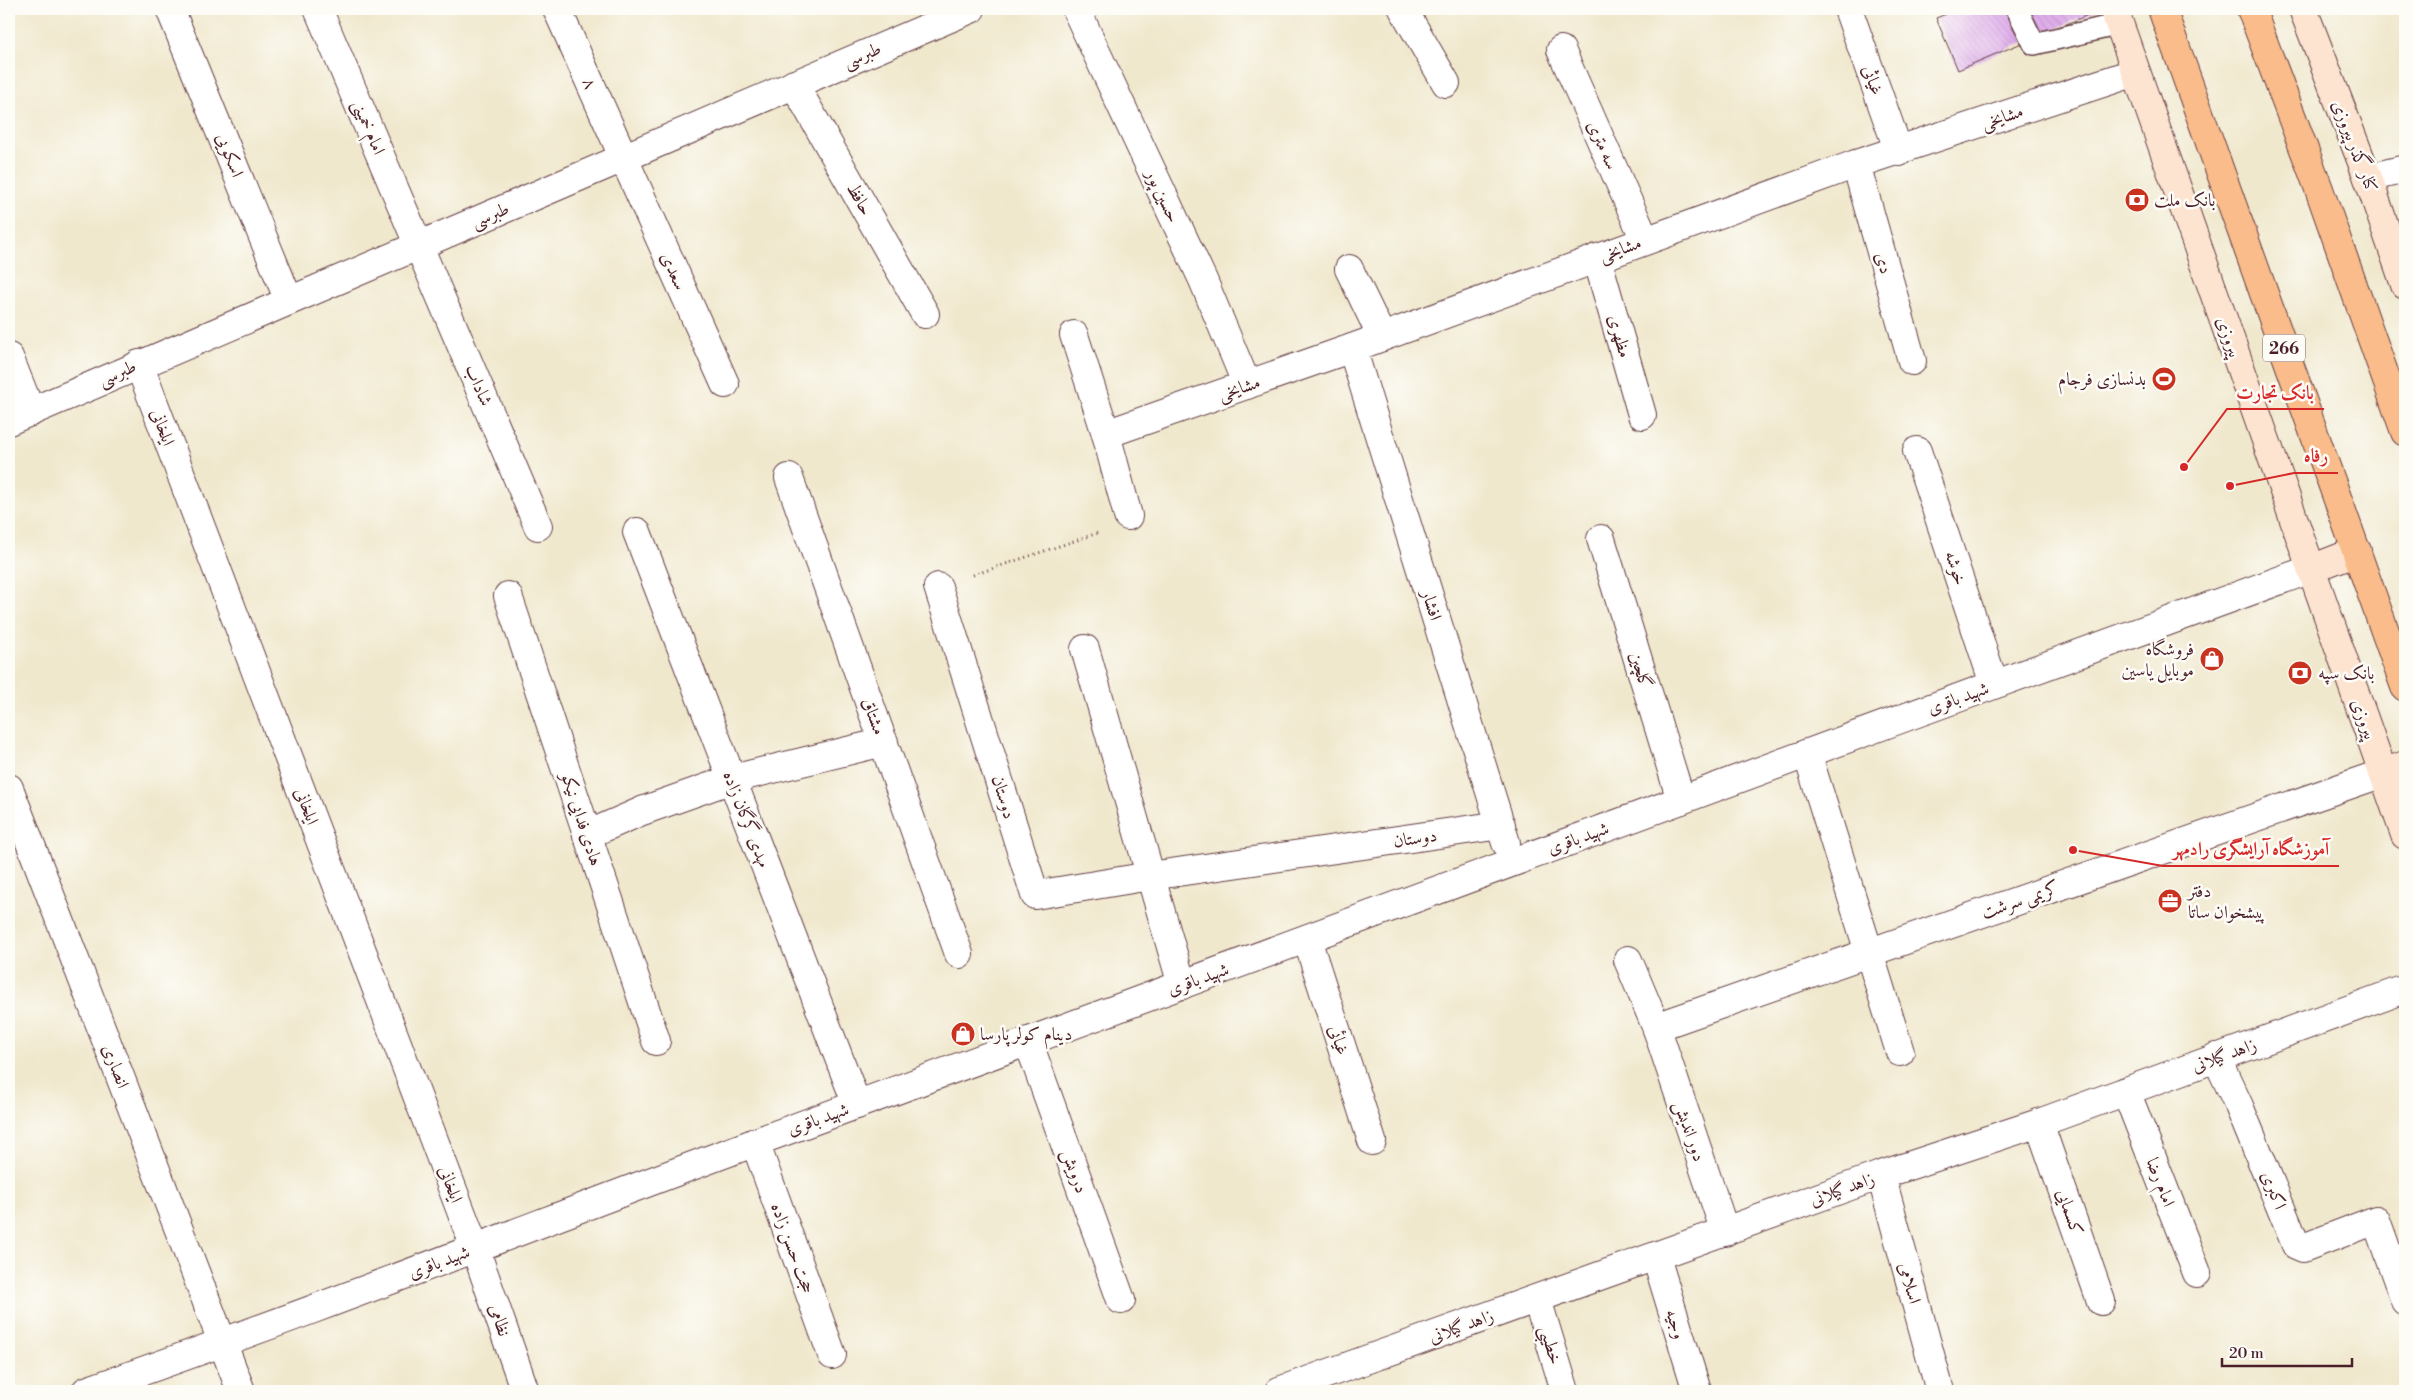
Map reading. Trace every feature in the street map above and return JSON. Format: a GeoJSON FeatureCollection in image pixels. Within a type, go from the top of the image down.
{"type":"FeatureCollection","features":[{"type":"Feature","properties":{"kind":"main road","name":"266"},"geometry":{"type":"LineString","coordinates":[[2162,9],[2405,687]]}},
{"type":"Feature","properties":{"kind":"main road"},"geometry":{"type":"LineString","coordinates":[[2251,9],[2319,189],[2405,432]]}},
{"type":"Feature","properties":{"kind":"main road","name":"کنار گذر پیروزی"},"geometry":{"type":"LineString","coordinates":[[2303,9],[2368,178],[2405,285]]}},
{"type":"Feature","properties":{"kind":"main road","name":"پیروزی"},"geometry":{"type":"LineString","coordinates":[[2117,16],[2311,569],[2394,769],[2405,835]]}},
{"type":"Feature","properties":{"kind":"main road"},"geometry":{"type":"LineString","coordinates":[[2311,569],[2357,551]]}},
{"type":"Feature","properties":{"kind":"street","name":"اسکویی"},"geometry":{"type":"LineString","coordinates":[[170,9],[289,301]]}},
{"type":"Feature","properties":{"kind":"street","name":"امام خمینی"},"geometry":{"type":"LineString","coordinates":[[318,9],[420,245]]}},
{"type":"Feature","properties":{"kind":"street","name":"۸"},"geometry":{"type":"LineString","coordinates":[[557,9],[624,157]]}},
{"type":"Feature","properties":{"kind":"street","name":"طبرسی"},"geometry":{"type":"LineString","coordinates":[[20,416],[971,9]]}},
{"type":"Feature","properties":{"kind":"street","name":"حسین پور"},"geometry":{"type":"LineString","coordinates":[[1076,9],[1203,280],[1248,385]]}},
{"type":"Feature","properties":{"kind":"street"},"geometry":{"type":"LineString","coordinates":[[1403,9],[1446,83]]}},
{"type":"Feature","properties":{"kind":"street","name":"غیاثی"},"geometry":{"type":"LineString","coordinates":[[1848,9],[1899,152]]}},
{"type":"Feature","properties":{"kind":"street","name":"سه متری"},"geometry":{"type":"LineString","coordinates":[[1561,50],[1645,240]]}},
{"type":"Feature","properties":{"kind":"street","name":"مشایخی"},"geometry":{"type":"LineString","coordinates":[[1106,434],[1352,348],[1856,164],[1899,152],[2136,72]]}},
{"type":"Feature","properties":{"kind":"street","name":"حافظ"},"geometry":{"type":"LineString","coordinates":[[794,84],[925,314]]}},
{"type":"Feature","properties":{"kind":"street","name":"سعدی"},"geometry":{"type":"LineString","coordinates":[[624,157],[725,384]]}},
{"type":"Feature","properties":{"kind":"street","name":"دی"},"geometry":{"type":"LineString","coordinates":[[1856,164],[1912,361]]}},
{"type":"Feature","properties":{"kind":"street"},"geometry":{"type":"LineString","coordinates":[[2368,178],[2405,169]]}},
{"type":"Feature","properties":{"kind":"street","name":"شاداب"},"geometry":{"type":"LineString","coordinates":[[420,245],[538,526]]}},
{"type":"Feature","properties":{"kind":"street","name":"مظهری"},"geometry":{"type":"LineString","coordinates":[[1597,258],[1642,415]]}},
{"type":"Feature","properties":{"kind":"street"},"geometry":{"type":"LineString","coordinates":[[1349,269],[1382,337]]}},
{"type":"Feature","properties":{"kind":"street"},"geometry":{"type":"LineString","coordinates":[[1074,336],[1106,434],[1128,516]]}},
{"type":"Feature","properties":{"kind":"street","name":"افشار"},"geometry":{"type":"LineString","coordinates":[[1352,348],[1512,863]]}},
{"type":"Feature","properties":{"kind":"street"},"geometry":{"type":"LineString","coordinates":[[9,357],[20,416]]}},
{"type":"Feature","properties":{"kind":"street","name":"ایلخانی"},"geometry":{"type":"LineString","coordinates":[[139,364],[475,1248]]}},
{"type":"Feature","properties":{"kind":"street","name":"خوشه"},"geometry":{"type":"LineString","coordinates":[[1917,452],[1994,684]]}},
{"type":"Feature","properties":{"kind":"street","name":"مشتاق"},"geometry":{"type":"LineString","coordinates":[[789,478],[959,954]]}},
{"type":"Feature","properties":{"kind":"street","name":"مهدی گرگان زاده"},"geometry":{"type":"LineString","coordinates":[[638,532],[857,1105]]}},
{"type":"Feature","properties":{"kind":"street","name":"گلچین"},"geometry":{"type":"LineString","coordinates":[[1601,539],[1681,800]]}},
{"type":"Feature","properties":{"kind":"street","name":"شهید باقری"},"geometry":{"type":"LineString","coordinates":[[86,1391],[224,1343],[755,1142],[1994,684],[2311,569]]}},
{"type":"Feature","properties":{"kind":"street","name":"دوستان"},"geometry":{"type":"LineString","coordinates":[[938,587],[1035,895],[1150,876],[1501,825]]}},
{"type":"Feature","properties":{"kind":"street","name":"هادی فدایی نیکو"},"geometry":{"type":"LineString","coordinates":[[508,596],[656,1041]]}},
{"type":"Feature","properties":{"kind":"street"},"geometry":{"type":"LineString","coordinates":[[1085,649],[1182,985]]}},
{"type":"Feature","properties":{"kind":"street"},"geometry":{"type":"LineString","coordinates":[[588,834],[642,811],[732,779],[884,742]]}},
{"type":"Feature","properties":{"kind":"street"},"geometry":{"type":"LineString","coordinates":[[1807,753],[1900,1052]]}},
{"type":"Feature","properties":{"kind":"street","name":"کریمی سرشت"},"geometry":{"type":"LineString","coordinates":[[1657,1029],[1662,1025],[2394,769]]}},
{"type":"Feature","properties":{"kind":"street","name":"انصاری"},"geometry":{"type":"LineString","coordinates":[[9,788],[241,1391]]}},
{"type":"Feature","properties":{"kind":"street","name":"غیائی"},"geometry":{"type":"LineString","coordinates":[[1307,938],[1372,1142]]}},
{"type":"Feature","properties":{"kind":"street","name":"دور اندیش"},"geometry":{"type":"LineString","coordinates":[[1628,960],[1657,1029],[1725,1232]]}},
{"type":"Feature","properties":{"kind":"street","name":"زاهد گیلانی"},"geometry":{"type":"LineString","coordinates":[[1279,1391],[1881,1175],[2038,1123],[2405,989]]}},
{"type":"Feature","properties":{"kind":"street","name":"درویش"},"geometry":{"type":"LineString","coordinates":[[1028,1041],[1121,1300]]}},
{"type":"Feature","properties":{"kind":"street","name":"اکبری"},"geometry":{"type":"LineString","coordinates":[[2216,1057],[2239,1106],[2296,1245],[2303,1248],[2376,1220],[2405,1301]]}},
{"type":"Feature","properties":{"kind":"street","name":"امام رضا"},"geometry":{"type":"LineString","coordinates":[[2126,1091],[2197,1273]]}},
{"type":"Feature","properties":{"kind":"street","name":"کسمایی"},"geometry":{"type":"LineString","coordinates":[[2038,1123],[2101,1301]]}},
{"type":"Feature","properties":{"kind":"street","name":"حجت حسن زاده"},"geometry":{"type":"LineString","coordinates":[[755,1142],[832,1354]]}},
{"type":"Feature","properties":{"kind":"street","name":"اسلامی"},"geometry":{"type":"LineString","coordinates":[[1881,1175],[1940,1391]]}},
{"type":"Feature","properties":{"kind":"street","name":"نظامی"},"geometry":{"type":"LineString","coordinates":[[475,1248],[525,1391]]}},
{"type":"Feature","properties":{"kind":"street","name":"وجیه"},"geometry":{"type":"LineString","coordinates":[[1656,1257],[1697,1391]]}},
{"type":"Feature","properties":{"kind":"street","name":"خطیبی"},"geometry":{"type":"LineString","coordinates":[[1537,1299],[1565,1391]]}},
{"type":"Feature","properties":{"kind":"lane"},"geometry":{"type":"LineString","coordinates":[[2017,9],[2034,44],[2117,16]]}},
{"type":"Feature","properties":{"kind":"path"},"geometry":{"type":"LineString","coordinates":[[938,587],[1034,553],[1120,526],[1127,522],[1128,516]]}},
{"type":"Feature","properties":{"kind":"building"},"geometry":{"type":"Polygon","coordinates":[[[1959,9],[2102,9],[1958,70],[1936,18],[1959,9]]]}},
{"type":"Feature","properties":{"kind":"place","name":"بانک ملت"},"geometry":{"type":"Point","coordinates":[2137,200]}},
{"type":"Feature","properties":{"kind":"place","name":"بدنسازی فرجام"},"geometry":{"type":"Point","coordinates":[2164,379]}},
{"type":"Feature","properties":{"kind":"place","name":"بانک تجارت"},"geometry":{"type":"Point","coordinates":[2184,467]}},
{"type":"Feature","properties":{"kind":"place","name":"رفاه"},"geometry":{"type":"Point","coordinates":[2230,486]}},
{"type":"Feature","properties":{"kind":"place","name":"فروشگاه موبایل یاسین"},"geometry":{"type":"Point","coordinates":[2212,659]}},
{"type":"Feature","properties":{"kind":"place","name":"بانک سپه"},"geometry":{"type":"Point","coordinates":[2300,673]}},
{"type":"Feature","properties":{"kind":"place","name":"آموزشگاه آرایشگری رادمهر"},"geometry":{"type":"Point","coordinates":[2073,850]}},
{"type":"Feature","properties":{"kind":"place","name":"دفتر پیشخوان ساتا"},"geometry":{"type":"Point","coordinates":[2170,901]}},
{"type":"Feature","properties":{"kind":"place","name":"دینام کولر پارسا"},"geometry":{"type":"Point","coordinates":[963,1034]}}]}
